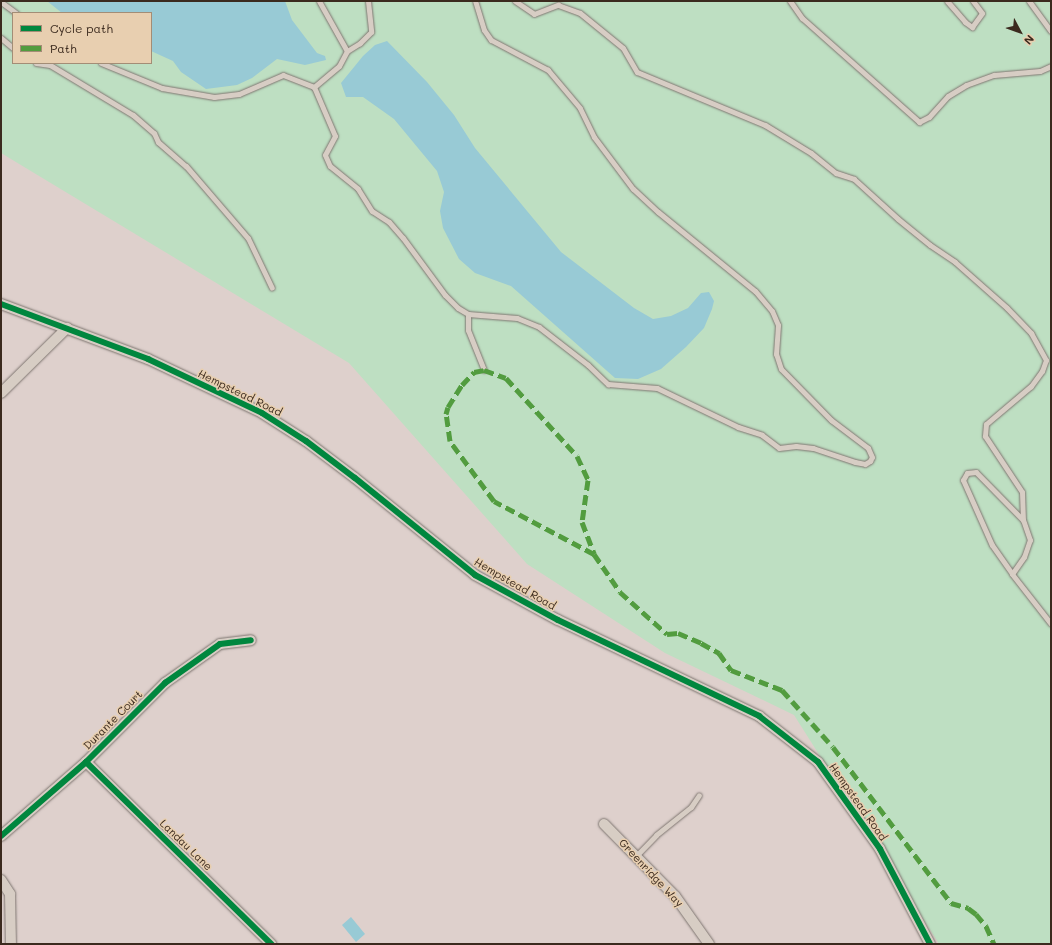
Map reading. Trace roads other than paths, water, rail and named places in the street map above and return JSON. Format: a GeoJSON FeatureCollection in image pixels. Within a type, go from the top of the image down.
{"type":"FeatureCollection","features":[{"type":"Feature","properties":{"kind":"street","name":"Hempstead Road"},"geometry":{"type":"LineString","coordinates":[[1,304],[148,359],[262,413],[306,441],[349,473],[475,575],[558,620],[759,716],[818,762],[880,849],[930,944]]}},
{"type":"Feature","properties":{"kind":"street"},"geometry":{"type":"LineString","coordinates":[[1,393],[67,328]]}},
{"type":"Feature","properties":{"kind":"street","name":"Durante Court"},"geometry":{"type":"LineString","coordinates":[[1,836],[86,762],[165,683],[220,644],[251,640]]}},
{"type":"Feature","properties":{"kind":"street","name":"Landau Lane"},"geometry":{"type":"LineString","coordinates":[[86,762],[271,944]]}},
{"type":"Feature","properties":{"kind":"street","name":"Greenridge Way"},"geometry":{"type":"LineString","coordinates":[[604,824],[675,896],[709,944]]}},
{"type":"Feature","properties":{"kind":"street"},"geometry":{"type":"LineString","coordinates":[[1,880],[10,894],[11,944]]}},
{"type":"Feature","properties":{"kind":"lane"},"geometry":{"type":"LineString","coordinates":[[319,1],[347,51]]}},
{"type":"Feature","properties":{"kind":"lane"},"geometry":{"type":"LineString","coordinates":[[314,87],[339,66],[347,51],[360,43],[370,32],[368,1]]}},
{"type":"Feature","properties":{"kind":"lane"},"geometry":{"type":"LineString","coordinates":[[103,64],[162,88],[214,97],[239,94],[283,75],[314,87],[335,136],[325,155],[330,166],[358,189],[372,211],[389,222],[445,295],[468,314],[517,318],[539,327],[588,365],[608,384],[657,388],[738,427],[762,435],[779,448],[796,446],[813,448],[865,464],[872,457],[868,448],[831,420],[781,369],[776,354],[778,325],[772,311],[755,291],[658,212],[633,189],[594,137],[580,108],[548,70],[492,40],[484,30],[475,1]]}},
{"type":"Feature","properties":{"kind":"lane"},"geometry":{"type":"LineString","coordinates":[[515,1],[534,14],[558,5],[580,13],[623,48],[637,72],[765,125],[811,153],[836,173],[854,179],[898,219],[930,245],[955,262],[1007,308],[1031,333],[1046,360],[1042,370],[1031,386],[986,424],[985,436],[1022,492],[1023,520],[1030,540],[1024,557],[1012,574]]}},
{"type":"Feature","properties":{"kind":"lane"},"geometry":{"type":"LineString","coordinates":[[790,1],[802,18],[919,122],[929,117],[948,96],[966,85],[994,75],[1032,72],[1051,66]]}},
{"type":"Feature","properties":{"kind":"lane"},"geometry":{"type":"LineString","coordinates":[[947,1],[965,22],[972,26],[982,13],[973,1]]}},
{"type":"Feature","properties":{"kind":"lane"},"geometry":{"type":"LineString","coordinates":[[1029,1],[1051,31]]}},
{"type":"Feature","properties":{"kind":"lane"},"geometry":{"type":"LineString","coordinates":[[2,4],[14,12]]}},
{"type":"Feature","properties":{"kind":"lane"},"geometry":{"type":"LineString","coordinates":[[1,38],[12,47]]}},
{"type":"Feature","properties":{"kind":"lane"},"geometry":{"type":"LineString","coordinates":[[43,64],[50,65],[133,115],[154,133],[158,142],[186,166],[248,238],[272,288]]}},
{"type":"Feature","properties":{"kind":"lane"},"geometry":{"type":"LineString","coordinates":[[468,314],[468,330],[484,370]]}},
{"type":"Feature","properties":{"kind":"lane"},"geometry":{"type":"LineString","coordinates":[[1023,520],[976,472],[967,473],[963,480],[992,545],[1012,574],[1051,624]]}},
{"type":"Feature","properties":{"kind":"lane"},"geometry":{"type":"LineString","coordinates":[[636,856],[656,835],[690,807],[699,795]]}},
{"type":"Feature","properties":{"kind":"water"},"geometry":{"type":"Polygon","coordinates":[[[47,1],[285,1],[292,20],[317,53],[325,56],[326,60],[305,65],[277,59],[252,78],[237,85],[206,89],[181,72],[173,61],[152,51],[152,12],[61,12],[47,1]]]}},
{"type":"Feature","properties":{"kind":"water"},"geometry":{"type":"Polygon","coordinates":[[[387,41],[427,82],[454,115],[475,148],[561,252],[634,308],[653,319],[671,316],[688,308],[701,293],[709,292],[714,301],[712,309],[704,328],[686,347],[661,369],[638,379],[615,378],[511,286],[475,273],[459,259],[443,228],[440,211],[444,192],[437,171],[394,119],[363,97],[346,97],[341,83],[363,56],[375,45],[387,41]]]}},
{"type":"Feature","properties":{"kind":"water"},"geometry":{"type":"Polygon","coordinates":[[[351,917],[365,934],[356,942],[342,925],[351,917]]]}}]}
